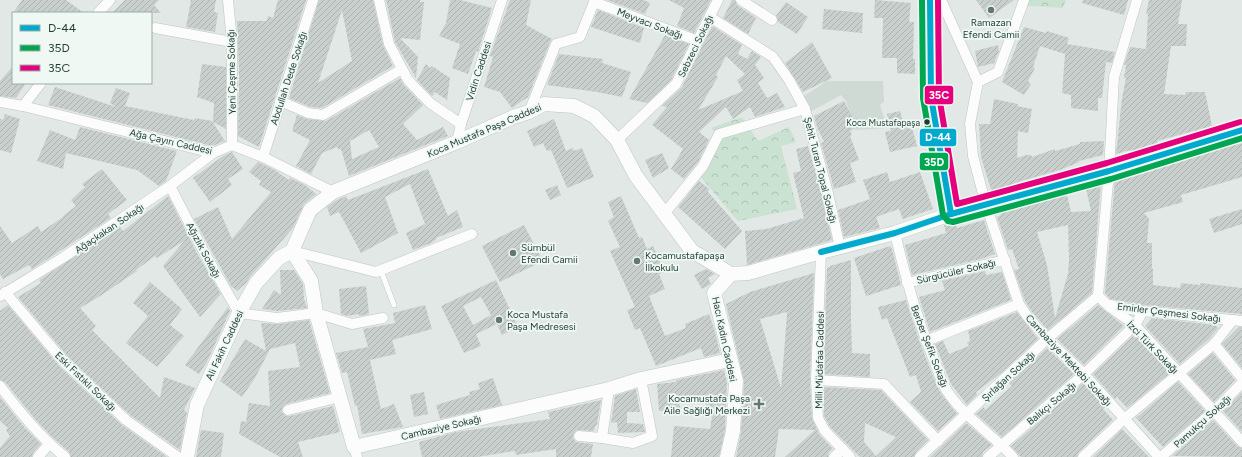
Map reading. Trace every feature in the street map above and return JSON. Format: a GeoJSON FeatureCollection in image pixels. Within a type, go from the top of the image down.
{"type":"FeatureCollection","features":[{"type":"Feature","properties":{"kind":"street"},"geometry":{"type":"LineString","coordinates":[[99,12],[110,0]]}},
{"type":"Feature","properties":{"kind":"street","name":"Yeni Çeşme Sokağı"},"geometry":{"type":"LineString","coordinates":[[228,0],[232,42],[232,145]]}},
{"type":"Feature","properties":{"kind":"street","name":"Abdullah Dede Sokağı"},"geometry":{"type":"LineString","coordinates":[[263,157],[313,0]]}},
{"type":"Feature","properties":{"kind":"street"},"geometry":{"type":"LineString","coordinates":[[379,0],[389,44],[408,80],[430,103],[461,124]]}},
{"type":"Feature","properties":{"kind":"street","name":"Vidin Caddesi"},"geometry":{"type":"LineString","coordinates":[[457,142],[461,124],[502,0]]}},
{"type":"Feature","properties":{"kind":"street","name":"Sebzeci Sokağı"},"geometry":{"type":"LineString","coordinates":[[617,140],[676,84],[718,0]]}},
{"type":"Feature","properties":{"kind":"street"},"geometry":{"type":"LineString","coordinates":[[741,0],[772,20]]}},
{"type":"Feature","properties":{"kind":"street"},"geometry":{"type":"LineString","coordinates":[[930,0],[931,97],[951,214]]}},
{"type":"Feature","properties":{"kind":"street"},"geometry":{"type":"LineString","coordinates":[[941,0],[978,82],[998,72],[1024,0]]}},
{"type":"Feature","properties":{"kind":"street"},"geometry":{"type":"LineString","coordinates":[[1098,296],[1109,171],[1114,77],[1137,0]]}},
{"type":"Feature","properties":{"kind":"street","name":"Meyvacı Sokağı"},"geometry":{"type":"LineString","coordinates":[[529,112],[556,44],[580,37],[594,2],[698,41]]}},
{"type":"Feature","properties":{"kind":"street","name":"Şehit Turan Topal Sokağı"},"geometry":{"type":"LineString","coordinates":[[710,17],[773,57],[789,80],[805,110],[828,193],[840,248]]}},
{"type":"Feature","properties":{"kind":"street"},"geometry":{"type":"LineString","coordinates":[[155,28],[232,42]]}},
{"type":"Feature","properties":{"kind":"street"},"geometry":{"type":"LineString","coordinates":[[280,101],[308,113],[323,115],[402,69]]}},
{"type":"Feature","properties":{"kind":"street","name":"Cambaziye Mektebi Sokağı"},"geometry":{"type":"LineString","coordinates":[[978,82],[970,124],[973,156],[986,205],[1019,304],[1027,316],[1047,339],[1084,374],[1160,457]]}},
{"type":"Feature","properties":{"kind":"street"},"geometry":{"type":"LineString","coordinates":[[23,106],[39,84]]}},
{"type":"Feature","properties":{"kind":"street","name":"Ağa Çayırı Caddesi"},"geometry":{"type":"LineString","coordinates":[[0,102],[23,106],[213,153],[232,145]]}},
{"type":"Feature","properties":{"kind":"street","name":"Koca Mustafa Paşa Caddesi"},"geometry":{"type":"LineString","coordinates":[[292,251],[310,210],[333,192],[457,142],[513,117],[529,112],[544,104],[574,106],[594,116],[617,140],[636,176],[692,250],[731,274]]}},
{"type":"Feature","properties":{"kind":"street"},"geometry":{"type":"LineString","coordinates":[[664,214],[703,166],[719,134],[805,110]]}},
{"type":"Feature","properties":{"kind":"street"},"geometry":{"type":"LineString","coordinates":[[731,274],[748,273],[895,233],[951,214],[1109,171],[1242,130]]}},
{"type":"Feature","properties":{"kind":"street"},"geometry":{"type":"LineString","coordinates":[[232,145],[263,157],[333,192]]}},
{"type":"Feature","properties":{"kind":"street","name":"Ağaçkakan Sokağı"},"geometry":{"type":"LineString","coordinates":[[3,294],[64,257],[170,186],[213,153]]}},
{"type":"Feature","properties":{"kind":"street","name":"Ağızlık Sokağı"},"geometry":{"type":"LineString","coordinates":[[170,186],[204,252],[239,313]]}},
{"type":"Feature","properties":{"kind":"street","name":"Berber Şefik Sokağı"},"geometry":{"type":"LineString","coordinates":[[895,233],[907,283],[926,341],[946,390],[967,414],[1002,445],[1013,457]]}},
{"type":"Feature","properties":{"kind":"street"},"geometry":{"type":"LineString","coordinates":[[292,251],[379,272],[472,234]]}},
{"type":"Feature","properties":{"kind":"street","name":"Ali Fakih Caddesi"},"geometry":{"type":"LineString","coordinates":[[187,457],[197,404],[239,313],[256,283],[279,258],[292,251]]}},
{"type":"Feature","properties":{"kind":"street","name":"Cambaziye Sokağı"},"geometry":{"type":"LineString","coordinates":[[292,251],[311,281],[316,313],[355,452],[609,389],[641,379],[730,360]]}},
{"type":"Feature","properties":{"kind":"street","name":"Milli Müdafaa Caddesi"},"geometry":{"type":"LineString","coordinates":[[821,252],[816,380],[818,418],[825,431],[850,457]]}},
{"type":"Feature","properties":{"kind":"street","name":"Sürgücüler Sokağı"},"geometry":{"type":"LineString","coordinates":[[907,283],[1005,260]]}},
{"type":"Feature","properties":{"kind":"street","name":"Hacı Kadın Caddesi"},"geometry":{"type":"LineString","coordinates":[[728,457],[733,432],[736,381],[714,293],[731,274]]}},
{"type":"Feature","properties":{"kind":"street","name":"Eski Fıstıklı Sokağı"},"geometry":{"type":"LineString","coordinates":[[3,294],[64,362],[126,420],[178,457]]}},
{"type":"Feature","properties":{"kind":"street","name":"Emirler Çeşmesi Sokağı"},"geometry":{"type":"LineString","coordinates":[[1098,296],[1116,307],[1238,321]]}},
{"type":"Feature","properties":{"kind":"street","name":"İzci Türk Sokağı"},"geometry":{"type":"LineString","coordinates":[[1098,296],[1111,308],[1135,325],[1242,442]]}},
{"type":"Feature","properties":{"kind":"street","name":"Şırlağan Sokağı"},"geometry":{"type":"LineString","coordinates":[[920,457],[1047,339],[1098,296]]}},
{"type":"Feature","properties":{"kind":"street"},"geometry":{"type":"LineString","coordinates":[[926,341],[1019,304]]}},
{"type":"Feature","properties":{"kind":"street","name":"Balıkçı Sokağı"},"geometry":{"type":"LineString","coordinates":[[988,457],[1084,374],[1135,325],[1143,311]]}},
{"type":"Feature","properties":{"kind":"street"},"geometry":{"type":"LineString","coordinates":[[239,313],[277,318],[316,313],[352,324],[383,318]]}},
{"type":"Feature","properties":{"kind":"street"},"geometry":{"type":"LineString","coordinates":[[1083,457],[1124,419],[1214,344],[1238,321]]}},
{"type":"Feature","properties":{"kind":"street"},"geometry":{"type":"LineString","coordinates":[[1214,344],[1242,378]]}},
{"type":"Feature","properties":{"kind":"street"},"geometry":{"type":"LineString","coordinates":[[579,436],[633,443],[652,436],[641,379]]}},
{"type":"Feature","properties":{"kind":"street"},"geometry":{"type":"LineString","coordinates":[[816,380],[884,384],[938,441]]}},
{"type":"Feature","properties":{"kind":"street","name":"Pamukçu Sokağı"},"geometry":{"type":"LineString","coordinates":[[1160,457],[1214,412],[1242,383]]}},
{"type":"Feature","properties":{"kind":"street"},"geometry":{"type":"LineString","coordinates":[[0,386],[24,418],[64,457]]}},
{"type":"Feature","properties":{"kind":"street"},"geometry":{"type":"LineString","coordinates":[[602,438],[609,389]]}},
{"type":"Feature","properties":{"kind":"street"},"geometry":{"type":"LineString","coordinates":[[288,410],[340,397]]}},
{"type":"Feature","properties":{"kind":"street"},"geometry":{"type":"LineString","coordinates":[[38,457],[49,444]]}},
{"type":"Feature","properties":{"kind":"street"},"geometry":{"type":"LineString","coordinates":[[834,457],[843,449]]}},
{"type":"Feature","properties":{"kind":"lane"},"geometry":{"type":"LineString","coordinates":[[379,272],[394,305]]}},
{"type":"Feature","properties":{"kind":"shaded area"},"geometry":{"type":"Polygon","coordinates":[[[827,81],[883,81],[884,102],[880,105],[887,128],[856,130],[846,101],[841,95],[810,112],[804,96],[827,81]]]}},
{"type":"Feature","properties":{"kind":"green space"},"geometry":{"type":"Polygon","coordinates":[[[1017,0],[1066,0],[1063,8],[1020,5],[1017,0]]]}},
{"type":"Feature","properties":{"kind":"green space"},"geometry":{"type":"Polygon","coordinates":[[[742,117],[758,141],[789,127],[796,142],[781,146],[797,209],[738,221],[698,174],[720,138],[711,128],[742,117]]]}},
{"type":"Feature","properties":{"kind":"building"},"geometry":{"type":"Polygon","coordinates":[[[22,0],[66,0],[83,12],[14,12],[22,0]]]}},
{"type":"Feature","properties":{"kind":"building"},"geometry":{"type":"Polygon","coordinates":[[[125,0],[159,0],[154,5],[161,13],[152,12],[113,12],[125,0]]]}},
{"type":"Feature","properties":{"kind":"building"},"geometry":{"type":"Polygon","coordinates":[[[191,0],[216,0],[214,12],[218,13],[215,32],[186,27],[191,0]]]}},
{"type":"Feature","properties":{"kind":"building"},"geometry":{"type":"Polygon","coordinates":[[[278,0],[306,0],[259,147],[238,136],[239,69],[237,21],[267,21],[268,16],[273,18],[278,0]]]}},
{"type":"Feature","properties":{"kind":"building"},"geometry":{"type":"Polygon","coordinates":[[[319,0],[373,0],[383,45],[393,66],[322,108],[310,107],[289,98],[319,0]],[[342,10],[318,83],[352,61],[342,10]]]}},
{"type":"Feature","properties":{"kind":"building"},"geometry":{"type":"Polygon","coordinates":[[[386,0],[420,0],[420,2],[424,2],[420,40],[400,38],[418,57],[416,78],[395,42],[386,0]]]}},
{"type":"Feature","properties":{"kind":"building"},"geometry":{"type":"Polygon","coordinates":[[[450,0],[460,0],[492,8],[478,52],[476,51],[468,74],[452,68],[460,44],[439,36],[446,23],[450,0]]]}},
{"type":"Feature","properties":{"kind":"building"},"geometry":{"type":"Polygon","coordinates":[[[510,0],[531,0],[526,25],[552,39],[528,97],[512,108],[500,92],[484,87],[493,57],[490,56],[510,0]]]}},
{"type":"Feature","properties":{"kind":"building"},"geometry":{"type":"Polygon","coordinates":[[[607,0],[644,0],[650,3],[645,14],[607,0]]]}},
{"type":"Feature","properties":{"kind":"building"},"geometry":{"type":"Polygon","coordinates":[[[669,0],[711,0],[694,33],[677,26],[684,8],[669,0]]]}},
{"type":"Feature","properties":{"kind":"building"},"geometry":{"type":"Polygon","coordinates":[[[732,0],[735,0],[737,5],[756,18],[748,34],[723,18],[732,0]]]}},
{"type":"Feature","properties":{"kind":"building"},"geometry":{"type":"Polygon","coordinates":[[[875,0],[911,3],[909,22],[914,22],[913,59],[915,59],[915,74],[897,73],[897,58],[882,58],[883,18],[874,18],[875,0]]]}},
{"type":"Feature","properties":{"kind":"building","name":"Ramazan Efendi Camii"},"geometry":{"type":"Polygon","coordinates":[[[976,0],[1014,0],[989,18],[976,0]]]}},
{"type":"Feature","properties":{"kind":"building"},"geometry":{"type":"Polygon","coordinates":[[[1083,0],[1128,0],[1124,15],[1082,3],[1083,0]]]}},
{"type":"Feature","properties":{"kind":"building"},"geometry":{"type":"Polygon","coordinates":[[[1149,0],[1182,0],[1178,24],[1187,24],[1186,46],[1171,46],[1164,94],[1185,95],[1186,92],[1205,92],[1212,126],[1157,141],[1158,143],[1146,146],[1147,148],[1131,152],[1130,150],[1116,154],[1122,98],[1126,78],[1124,78],[1126,65],[1124,65],[1130,47],[1146,49],[1148,14],[1146,14],[1149,0]]]}},
{"type":"Feature","properties":{"kind":"building"},"geometry":{"type":"Polygon","coordinates":[[[786,2],[808,17],[797,34],[778,22],[776,16],[786,2]]]}},
{"type":"Feature","properties":{"kind":"building"},"geometry":{"type":"Polygon","coordinates":[[[824,9],[863,13],[862,33],[822,29],[824,9]]]}},
{"type":"Feature","properties":{"kind":"building"},"geometry":{"type":"Polygon","coordinates":[[[598,10],[644,28],[640,43],[591,27],[598,10]]]}},
{"type":"Feature","properties":{"kind":"building"},"geometry":{"type":"Polygon","coordinates":[[[712,26],[742,45],[738,54],[747,59],[752,51],[761,57],[755,65],[764,78],[758,83],[767,98],[777,93],[785,107],[755,117],[750,107],[733,119],[726,107],[699,132],[709,140],[698,162],[684,179],[671,169],[683,149],[652,125],[667,107],[662,106],[682,87],[712,26]],[[726,56],[716,75],[718,77],[698,110],[743,91],[737,80],[745,74],[726,56]]]}},
{"type":"Feature","properties":{"kind":"building"},"geometry":{"type":"Polygon","coordinates":[[[1024,27],[1046,33],[1047,31],[1069,38],[1067,44],[1115,52],[1112,63],[1106,62],[1102,98],[1098,98],[1098,111],[1071,108],[1071,95],[1062,93],[1065,54],[1040,46],[1033,67],[1035,68],[1028,81],[1031,84],[1024,95],[1002,82],[1024,27]]]}},
{"type":"Feature","properties":{"kind":"building"},"geometry":{"type":"Polygon","coordinates":[[[665,35],[689,44],[671,80],[647,103],[629,99],[665,35]]]}},
{"type":"Feature","properties":{"kind":"building"},"geometry":{"type":"Polygon","coordinates":[[[812,42],[832,78],[803,92],[785,63],[812,42]]]}},
{"type":"Feature","properties":{"kind":"building"},"geometry":{"type":"Polygon","coordinates":[[[998,45],[999,51],[994,63],[978,67],[975,51],[998,45]]]}},
{"type":"Feature","properties":{"kind":"building"},"geometry":{"type":"Polygon","coordinates":[[[559,54],[603,59],[602,63],[631,72],[622,97],[547,85],[559,54]]]}},
{"type":"Feature","properties":{"kind":"building"},"geometry":{"type":"Polygon","coordinates":[[[202,64],[226,67],[226,129],[213,122],[214,103],[197,97],[202,64]]]}},
{"type":"Feature","properties":{"kind":"building"},"geometry":{"type":"Polygon","coordinates":[[[426,64],[430,68],[432,66],[450,78],[447,100],[435,92],[432,96],[417,80],[426,64]]]}},
{"type":"Feature","properties":{"kind":"building"},"geometry":{"type":"Polygon","coordinates":[[[12,67],[12,84],[25,84],[16,98],[0,96],[0,81],[12,67]]]}},
{"type":"Feature","properties":{"kind":"building"},"geometry":{"type":"Polygon","coordinates":[[[400,78],[403,84],[423,105],[403,124],[417,140],[443,127],[448,136],[349,176],[341,149],[339,150],[337,147],[322,153],[311,174],[296,166],[310,140],[292,131],[297,115],[307,119],[326,121],[400,78]],[[369,130],[350,141],[352,159],[379,147],[369,130]]]}},
{"type":"Feature","properties":{"kind":"building"},"geometry":{"type":"Polygon","coordinates":[[[55,87],[116,107],[110,103],[116,88],[130,93],[125,106],[194,120],[195,118],[212,121],[225,141],[212,146],[48,105],[55,87]]]}},
{"type":"Feature","properties":{"kind":"building"},"geometry":{"type":"Polygon","coordinates":[[[994,99],[1018,104],[1017,106],[1032,109],[1028,133],[1018,131],[1017,158],[1027,155],[1031,155],[1032,157],[1055,149],[1055,151],[1080,144],[1080,142],[1104,141],[1103,155],[1079,161],[1060,170],[1018,182],[992,193],[981,157],[979,124],[990,124],[994,99]]]}},
{"type":"Feature","properties":{"kind":"building"},"geometry":{"type":"Polygon","coordinates":[[[844,101],[858,127],[850,131],[852,135],[850,136],[859,160],[850,163],[856,182],[834,189],[821,143],[824,142],[814,116],[844,101]]]}},
{"type":"Feature","properties":{"kind":"building"},"geometry":{"type":"Polygon","coordinates":[[[900,111],[903,122],[907,120],[909,129],[912,128],[917,146],[890,152],[885,132],[891,131],[887,114],[900,111]]]}},
{"type":"Feature","properties":{"kind":"building"},"geometry":{"type":"Polygon","coordinates":[[[5,114],[20,119],[11,153],[0,150],[0,119],[3,120],[5,114]]]}},
{"type":"Feature","properties":{"kind":"building"},"geometry":{"type":"Polygon","coordinates":[[[554,119],[566,151],[573,148],[574,151],[582,148],[594,177],[567,188],[551,150],[547,151],[543,143],[534,147],[527,131],[554,119]]]}},
{"type":"Feature","properties":{"kind":"building"},"geometry":{"type":"Polygon","coordinates":[[[80,127],[177,151],[166,181],[159,186],[137,170],[66,153],[63,169],[37,161],[50,130],[75,140],[80,127]]]}},
{"type":"Feature","properties":{"kind":"building"},"geometry":{"type":"Polygon","coordinates":[[[1242,143],[1242,177],[1181,195],[1183,202],[1144,213],[1149,219],[1147,243],[1152,243],[1153,285],[1180,288],[1181,283],[1200,285],[1200,283],[1242,288],[1242,314],[1144,305],[1110,299],[1105,293],[1115,179],[1141,170],[1242,143]]]}},
{"type":"Feature","properties":{"kind":"building"},"geometry":{"type":"Polygon","coordinates":[[[808,146],[822,195],[832,240],[747,265],[745,231],[766,229],[804,218],[793,173],[801,171],[796,149],[808,146]]]}},
{"type":"Feature","properties":{"kind":"building"},"geometry":{"type":"Polygon","coordinates":[[[232,152],[243,169],[228,179],[232,185],[210,202],[193,178],[223,156],[232,152]]]}},
{"type":"Feature","properties":{"kind":"building"},"geometry":{"type":"Polygon","coordinates":[[[662,153],[669,168],[653,178],[645,160],[662,153]]]}},
{"type":"Feature","properties":{"kind":"building"},"geometry":{"type":"Polygon","coordinates":[[[258,162],[273,169],[289,180],[290,178],[305,185],[316,194],[304,204],[293,228],[246,283],[237,291],[231,286],[194,219],[218,207],[232,239],[271,192],[259,185],[261,181],[249,172],[258,162]]]}},
{"type":"Feature","properties":{"kind":"building"},"geometry":{"type":"Polygon","coordinates":[[[102,169],[127,200],[108,214],[111,218],[32,269],[29,265],[3,279],[0,274],[0,226],[12,243],[38,226],[41,232],[76,206],[71,200],[85,187],[82,184],[102,169]]]}},
{"type":"Feature","properties":{"kind":"building"},"geometry":{"type":"Polygon","coordinates":[[[428,169],[448,216],[457,210],[463,227],[436,238],[436,240],[431,243],[413,250],[406,233],[425,224],[410,184],[385,197],[398,233],[361,253],[339,212],[330,216],[327,207],[335,201],[346,196],[348,200],[428,169]]]}},
{"type":"Feature","properties":{"kind":"building"},"geometry":{"type":"Polygon","coordinates":[[[887,172],[890,182],[920,172],[933,209],[903,219],[899,209],[876,217],[880,228],[844,237],[838,210],[870,199],[863,180],[887,172]]]}},
{"type":"Feature","properties":{"kind":"building"},"geometry":{"type":"Polygon","coordinates":[[[699,181],[709,189],[708,192],[742,231],[725,249],[678,207],[699,181]]]}},
{"type":"Feature","properties":{"kind":"building"},"geometry":{"type":"Polygon","coordinates":[[[1101,183],[1092,293],[1048,330],[1032,312],[1025,301],[1014,270],[1019,269],[1012,249],[1008,250],[997,217],[1001,215],[1000,211],[1067,195],[1071,212],[1091,211],[1086,188],[1101,183]],[[1068,225],[1037,232],[1047,265],[1055,318],[1068,274],[1068,225]]]}},
{"type":"Feature","properties":{"kind":"building"},"geometry":{"type":"Polygon","coordinates":[[[557,185],[561,195],[550,200],[545,190],[557,185]]]}},
{"type":"Feature","properties":{"kind":"building"},"geometry":{"type":"Polygon","coordinates":[[[168,196],[198,255],[221,294],[200,317],[163,266],[184,241],[157,258],[155,256],[136,270],[137,271],[80,308],[96,326],[92,330],[160,398],[164,377],[195,388],[184,410],[187,412],[180,450],[130,415],[69,358],[18,297],[41,283],[39,280],[120,227],[123,231],[168,196]]]}},
{"type":"Feature","properties":{"kind":"building"},"geometry":{"type":"Polygon","coordinates":[[[621,196],[639,238],[642,237],[647,249],[653,246],[665,272],[659,274],[665,289],[649,296],[665,336],[686,328],[685,324],[709,314],[720,353],[704,357],[701,348],[656,366],[640,328],[635,330],[627,310],[635,307],[610,251],[620,247],[608,221],[614,217],[608,202],[621,196]]]}},
{"type":"Feature","properties":{"kind":"building"},"geometry":{"type":"Polygon","coordinates":[[[1242,209],[1242,224],[1214,233],[1209,219],[1242,209]]]}},
{"type":"Feature","properties":{"kind":"building"},"geometry":{"type":"Polygon","coordinates":[[[984,220],[995,254],[981,259],[912,275],[905,245],[946,233],[944,225],[953,222],[955,222],[957,228],[984,220]]]}},
{"type":"Feature","properties":{"kind":"building","name":"Sümbül Efendi Camii"},"geometry":{"type":"Polygon","coordinates":[[[524,225],[543,261],[500,282],[482,246],[524,225]]]}},
{"type":"Feature","properties":{"kind":"building"},"geometry":{"type":"Polygon","coordinates":[[[890,246],[901,285],[866,296],[854,258],[890,246]]]}},
{"type":"Feature","properties":{"kind":"building"},"geometry":{"type":"Polygon","coordinates":[[[851,260],[852,353],[870,354],[870,377],[823,374],[827,268],[851,260]]]}},
{"type":"Feature","properties":{"kind":"building"},"geometry":{"type":"Polygon","coordinates":[[[706,269],[715,274],[708,278],[711,284],[702,289],[694,275],[706,269]]]}},
{"type":"Feature","properties":{"kind":"building"},"geometry":{"type":"Polygon","coordinates":[[[280,270],[294,270],[303,284],[304,299],[307,308],[277,311],[262,309],[274,290],[281,295],[280,270]]]}},
{"type":"Feature","properties":{"kind":"building"},"geometry":{"type":"Polygon","coordinates":[[[985,271],[986,275],[1002,272],[1011,300],[930,332],[919,297],[945,290],[942,281],[985,271]]]}},
{"type":"Feature","properties":{"kind":"building"},"geometry":{"type":"Polygon","coordinates":[[[814,273],[810,380],[812,418],[819,434],[833,449],[829,452],[828,457],[785,457],[815,430],[779,429],[775,457],[736,457],[741,432],[744,381],[726,304],[750,292],[814,273]],[[787,312],[760,319],[781,388],[787,312]]]}},
{"type":"Feature","properties":{"kind":"building","name":"Koca Mustafa Paşa Medresesi"},"geometry":{"type":"Polygon","coordinates":[[[496,280],[518,327],[502,335],[497,324],[476,334],[481,346],[464,353],[441,306],[496,280]],[[481,297],[463,306],[473,325],[491,315],[481,297]]]}},
{"type":"Feature","properties":{"kind":"building"},"geometry":{"type":"Polygon","coordinates":[[[150,282],[182,309],[170,325],[184,336],[157,367],[126,343],[148,316],[133,303],[150,282]]]}},
{"type":"Feature","properties":{"kind":"building"},"geometry":{"type":"Polygon","coordinates":[[[366,286],[369,314],[347,316],[341,314],[339,289],[366,286]]]}},
{"type":"Feature","properties":{"kind":"building"},"geometry":{"type":"Polygon","coordinates":[[[906,300],[920,343],[937,386],[957,414],[938,431],[910,402],[921,392],[916,375],[910,377],[887,318],[882,320],[878,307],[906,300]]]}},
{"type":"Feature","properties":{"kind":"building"},"geometry":{"type":"Polygon","coordinates":[[[8,305],[60,367],[122,425],[167,457],[71,457],[69,452],[35,419],[5,382],[0,380],[0,311],[8,305]]]}},
{"type":"Feature","properties":{"kind":"building"},"geometry":{"type":"Polygon","coordinates":[[[425,305],[432,329],[392,340],[396,354],[370,360],[381,409],[394,404],[403,427],[362,434],[357,405],[355,406],[347,372],[342,373],[336,353],[368,347],[363,329],[395,323],[393,313],[425,305]]]}},
{"type":"Feature","properties":{"kind":"building"},"geometry":{"type":"Polygon","coordinates":[[[1098,305],[1124,326],[1084,365],[1057,339],[1098,305]]]}},
{"type":"Feature","properties":{"kind":"building"},"geometry":{"type":"Polygon","coordinates":[[[228,307],[230,311],[207,362],[199,374],[185,365],[228,307]]]}},
{"type":"Feature","properties":{"kind":"building"},"geometry":{"type":"Polygon","coordinates":[[[1017,312],[1038,339],[1000,374],[976,392],[977,395],[967,405],[951,384],[935,344],[943,341],[949,354],[969,346],[967,343],[970,340],[968,331],[1017,312]]]}},
{"type":"Feature","properties":{"kind":"building"},"geometry":{"type":"Polygon","coordinates":[[[1152,318],[1215,325],[1218,328],[1209,339],[1180,364],[1145,326],[1152,318]]]}},
{"type":"Feature","properties":{"kind":"building"},"geometry":{"type":"Polygon","coordinates":[[[309,320],[330,393],[286,404],[282,408],[282,412],[286,416],[290,416],[333,406],[340,432],[298,442],[303,457],[280,457],[239,434],[241,421],[246,422],[249,403],[270,406],[268,371],[300,367],[295,343],[270,349],[255,378],[242,397],[220,381],[245,339],[266,351],[261,323],[278,324],[309,320]]]}},
{"type":"Feature","properties":{"kind":"building"},"geometry":{"type":"Polygon","coordinates":[[[1239,327],[1242,327],[1242,368],[1222,344],[1239,327]]]}},
{"type":"Feature","properties":{"kind":"building"},"geometry":{"type":"Polygon","coordinates":[[[1133,336],[1135,338],[1136,336],[1170,373],[1127,408],[1117,397],[1115,399],[1093,374],[1133,336]]]}},
{"type":"Feature","properties":{"kind":"building"},"geometry":{"type":"Polygon","coordinates":[[[1047,348],[1074,374],[1002,437],[976,414],[984,407],[985,410],[1012,386],[1009,383],[1047,348]]]}},
{"type":"Feature","properties":{"kind":"building"},"geometry":{"type":"Polygon","coordinates":[[[1213,353],[1235,380],[1214,402],[1188,374],[1213,353]]]}},
{"type":"Feature","properties":{"kind":"building"},"geometry":{"type":"Polygon","coordinates":[[[724,370],[727,382],[725,430],[719,457],[671,457],[674,426],[710,429],[712,417],[706,408],[705,398],[679,403],[681,410],[659,411],[657,384],[676,382],[676,380],[724,370]]]}},
{"type":"Feature","properties":{"kind":"building"},"geometry":{"type":"Polygon","coordinates":[[[493,378],[502,405],[440,419],[436,405],[470,395],[469,392],[480,389],[478,383],[493,378]]]}},
{"type":"Feature","properties":{"kind":"building"},"geometry":{"type":"Polygon","coordinates":[[[1178,382],[1205,411],[1163,447],[1136,418],[1178,382]]]}},
{"type":"Feature","properties":{"kind":"building"},"geometry":{"type":"Polygon","coordinates":[[[1083,383],[1105,407],[1103,409],[1113,420],[1079,452],[1077,457],[1021,457],[1011,446],[1083,383]]]}},
{"type":"Feature","properties":{"kind":"building"},"geometry":{"type":"Polygon","coordinates":[[[823,387],[881,390],[928,440],[916,452],[914,457],[860,457],[830,427],[824,416],[823,387]],[[865,423],[864,442],[876,456],[896,437],[865,423]]]}},
{"type":"Feature","properties":{"kind":"building"},"geometry":{"type":"Polygon","coordinates":[[[636,389],[640,412],[627,412],[627,423],[643,424],[645,432],[618,433],[617,422],[611,423],[615,396],[636,389]]]}},
{"type":"Feature","properties":{"kind":"building"},"geometry":{"type":"Polygon","coordinates":[[[424,392],[428,414],[414,417],[410,395],[424,392]]]}},
{"type":"Feature","properties":{"kind":"building"},"geometry":{"type":"Polygon","coordinates":[[[1242,392],[1242,432],[1223,411],[1242,392]]]}},
{"type":"Feature","properties":{"kind":"building"},"geometry":{"type":"Polygon","coordinates":[[[0,397],[25,428],[41,444],[33,453],[32,457],[0,457],[0,448],[10,436],[6,430],[8,428],[0,421],[0,397]]]}},
{"type":"Feature","properties":{"kind":"building"},"geometry":{"type":"Polygon","coordinates":[[[601,400],[597,425],[595,426],[594,431],[577,430],[573,435],[576,442],[593,444],[591,457],[556,457],[556,449],[516,455],[515,451],[477,457],[422,457],[419,442],[456,432],[550,419],[548,412],[601,400]]]}},
{"type":"Feature","properties":{"kind":"building"},"geometry":{"type":"Polygon","coordinates":[[[1213,420],[1237,446],[1242,448],[1242,457],[1172,456],[1213,420]]]}},
{"type":"Feature","properties":{"kind":"building"},"geometry":{"type":"Polygon","coordinates":[[[966,423],[992,445],[983,452],[982,457],[930,457],[966,423]]]}},
{"type":"Feature","properties":{"kind":"building"},"geometry":{"type":"Polygon","coordinates":[[[1122,429],[1149,457],[1093,457],[1122,429]]]}},
{"type":"Feature","properties":{"kind":"building"},"geometry":{"type":"Polygon","coordinates":[[[201,430],[224,433],[221,457],[196,457],[201,430]]]}},
{"type":"Feature","properties":{"kind":"transit line","name":"35D"},"geometry":{"type":"LineString","coordinates":[[922,0],[923,98],[943,215],[948,221],[953,222],[1111,179],[1242,138]]}},
{"type":"Feature","properties":{"kind":"transit line","name":"D-44"},"geometry":{"type":"LineString","coordinates":[[930,0],[931,97],[951,214]]}},
{"type":"Feature","properties":{"kind":"transit line","name":"35C"},"geometry":{"type":"LineString","coordinates":[[938,0],[939,96],[957,204],[1107,163],[1240,122]]}},
{"type":"Feature","properties":{"kind":"transit line","name":"D-44"},"geometry":{"type":"LineString","coordinates":[[821,252],[895,233],[951,214],[1109,171],[1242,130]]}},
{"type":"Feature","properties":{"kind":"place","name":"Ramazan Efendi Camii"},"geometry":{"type":"Point","coordinates":[991,10]}},
{"type":"Feature","properties":{"kind":"place","name":"Koca Mustafapaşa"},"geometry":{"type":"Point","coordinates":[927,122]}},
{"type":"Feature","properties":{"kind":"place","name":"Sümbül Efendi Camii"},"geometry":{"type":"Point","coordinates":[513,253]}},
{"type":"Feature","properties":{"kind":"place","name":"Kocamustafapaşa İlkokulu"},"geometry":{"type":"Point","coordinates":[637,261]}},
{"type":"Feature","properties":{"kind":"place","name":"Koca Mustafa Paşa Medresesi"},"geometry":{"type":"Point","coordinates":[499,320]}},
{"type":"Feature","properties":{"kind":"place","name":"Kocamustafa Paşa Aile Sağlığı Merkezi"},"geometry":{"type":"Point","coordinates":[759,404]}}]}
